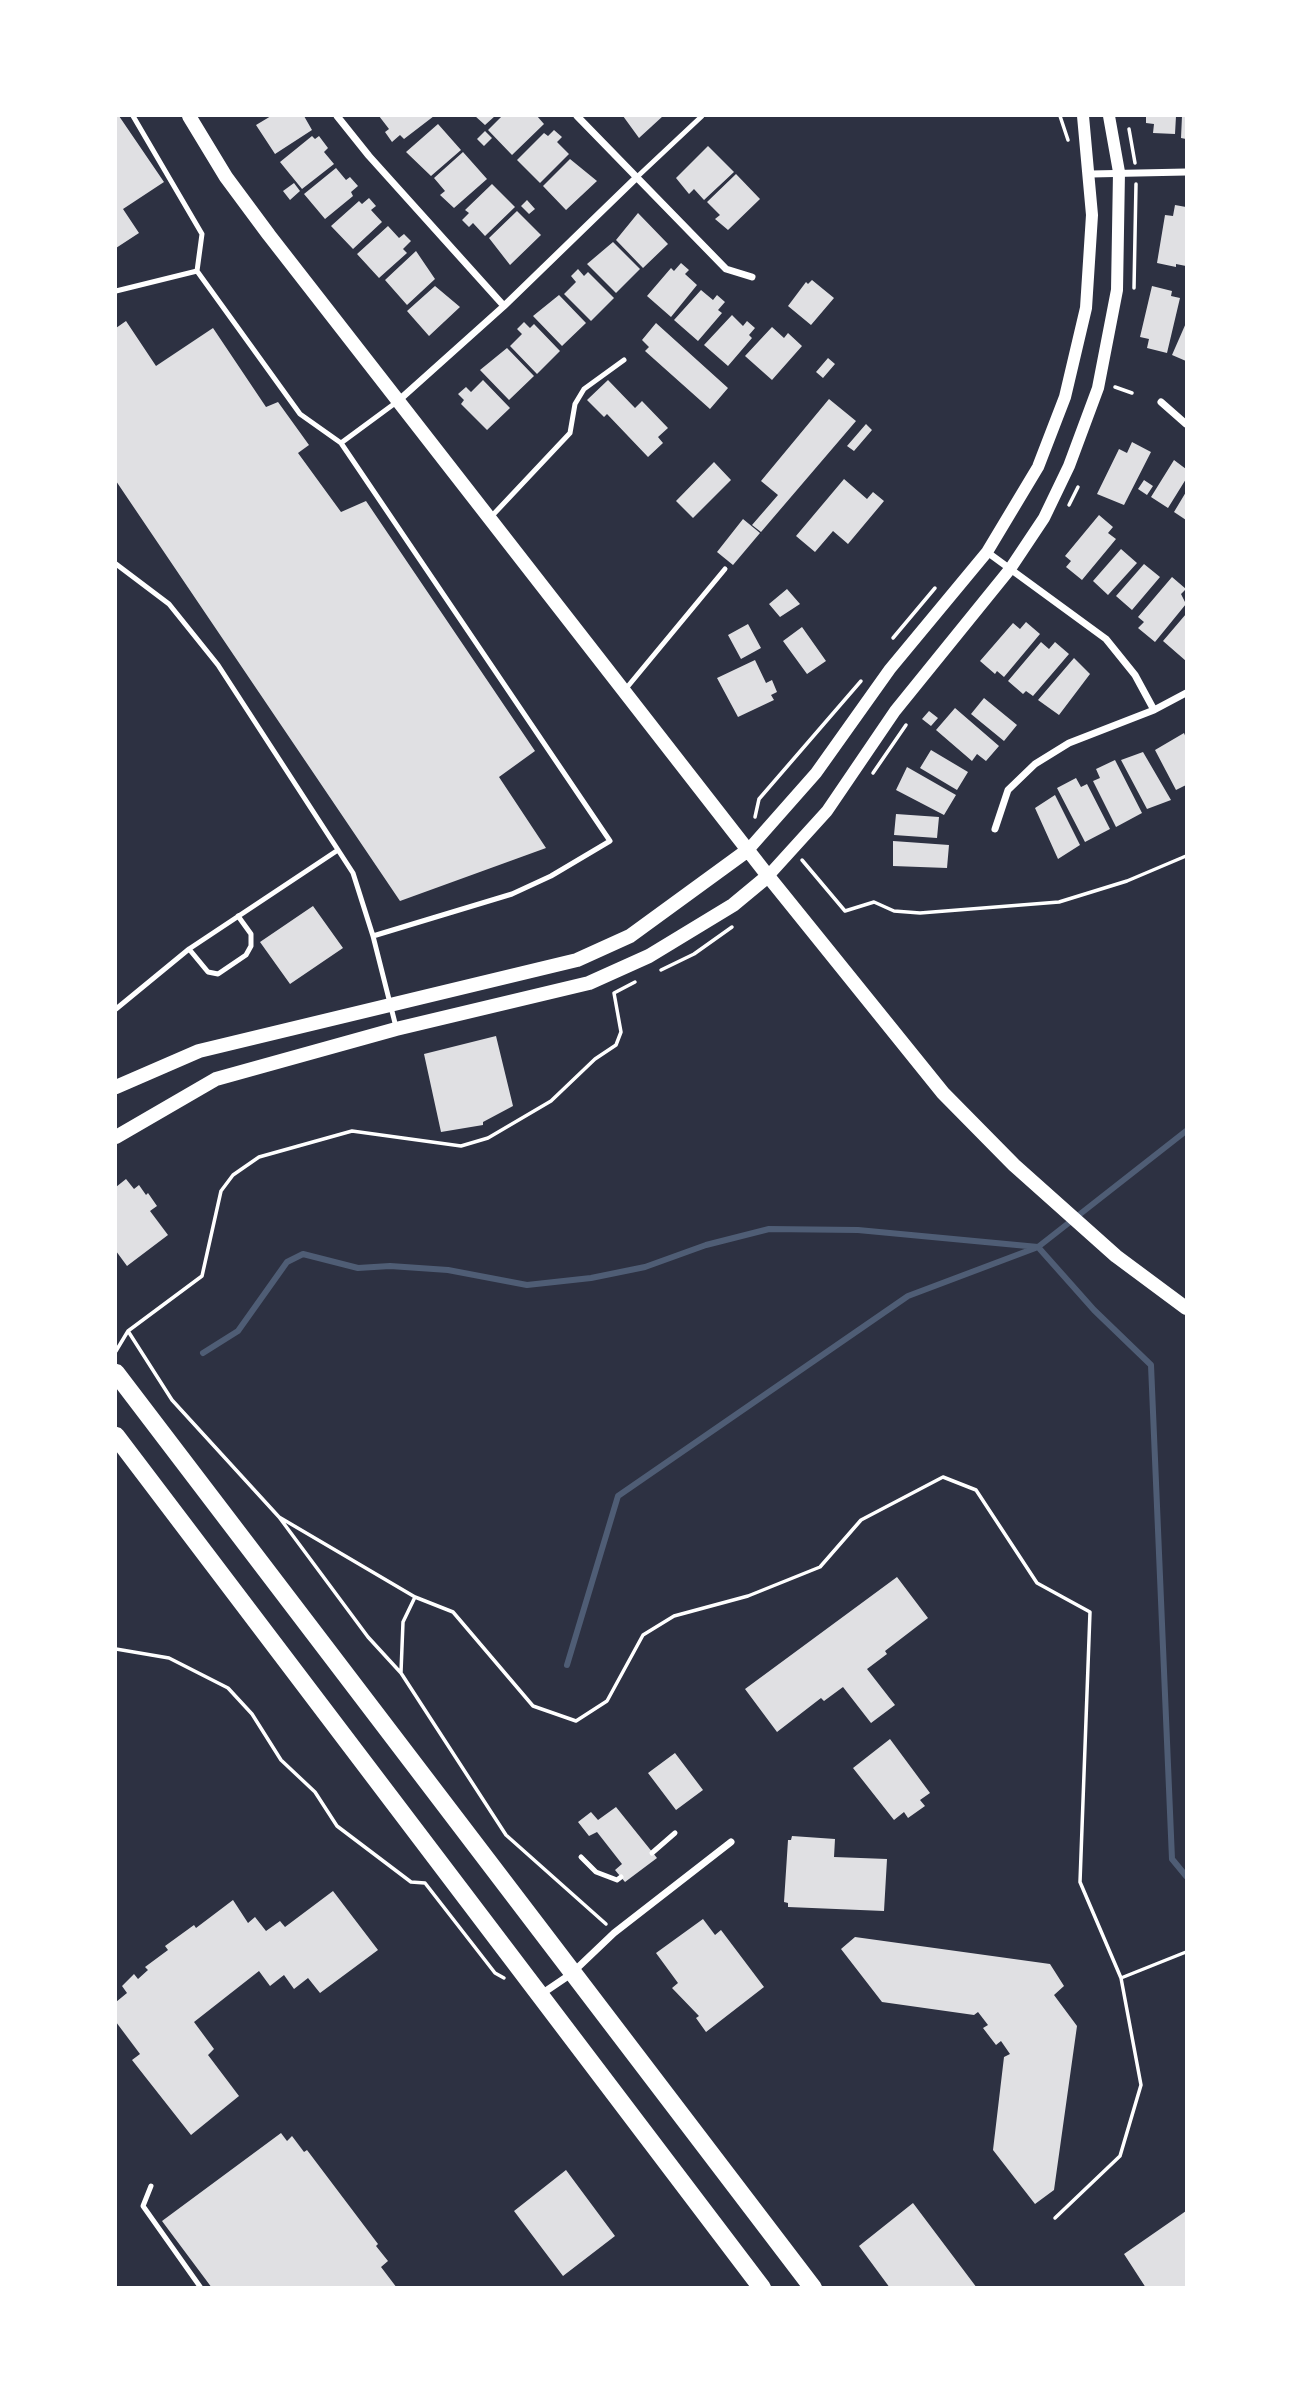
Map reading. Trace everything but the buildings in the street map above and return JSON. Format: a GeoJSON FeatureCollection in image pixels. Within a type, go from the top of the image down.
{"type":"FeatureCollection","features":[{"type":"Feature","properties":{"kind":"main road"},"geometry":{"type":"LineString","coordinates":[[190,116],[226,177],[398,401],[772,881],[943,1093],[1014,1165],[1116,1256],[1186,1308]]}},
{"type":"Feature","properties":{"kind":"main road"},"geometry":{"type":"LineString","coordinates":[[116,1087],[199,1051],[387,1003],[577,960],[630,936],[748,850]]}},
{"type":"Feature","properties":{"kind":"main road"},"geometry":{"type":"LineString","coordinates":[[116,1137],[216,1079],[396,1029],[589,983],[659,950],[772,881]]}},
{"type":"Feature","properties":{"kind":"main road"},"geometry":{"type":"LineString","coordinates":[[116,1373],[571,1974],[813,2287]]}},
{"type":"Feature","properties":{"kind":"main road"},"geometry":{"type":"LineString","coordinates":[[116,1436],[762,2287]]}},
{"type":"Feature","properties":{"kind":"street"},"geometry":{"type":"LineString","coordinates":[[337,116],[369,156],[504,306]]}},
{"type":"Feature","properties":{"kind":"street"},"geometry":{"type":"LineString","coordinates":[[577,116],[726,268],[752,276]]}},
{"type":"Feature","properties":{"kind":"street"},"geometry":{"type":"LineString","coordinates":[[748,850],[816,773],[882,680],[987,552],[1038,467],[1065,397],[1076,360],[1086,308],[1091,253],[1091,174],[1083,116]]}},
{"type":"Feature","properties":{"kind":"street"},"geometry":{"type":"LineString","coordinates":[[772,881],[827,811],[895,710],[1010,569],[1055,498],[1098,388],[1117,290],[1119,172],[1109,116]]}},
{"type":"Feature","properties":{"kind":"street"},"geometry":{"type":"LineString","coordinates":[[1091,174],[1186,172]]}},
{"type":"Feature","properties":{"kind":"street"},"geometry":{"type":"LineString","coordinates":[[398,401],[504,306],[636,177]]}},
{"type":"Feature","properties":{"kind":"street"},"geometry":{"type":"LineString","coordinates":[[1161,402],[1186,424]]}},
{"type":"Feature","properties":{"kind":"street"},"geometry":{"type":"LineString","coordinates":[[987,552],[1106,639],[1135,675],[1154,710]]}},
{"type":"Feature","properties":{"kind":"street"},"geometry":{"type":"LineString","coordinates":[[995,829],[1008,790],[1035,764],[1069,743],[1154,710],[1186,693]]}},
{"type":"Feature","properties":{"kind":"street"},"geometry":{"type":"LineString","coordinates":[[539,1995],[571,1974],[614,1933],[731,1842]]}},
{"type":"Feature","properties":{"kind":"lane"},"geometry":{"type":"LineString","coordinates":[[133,116],[202,234],[197,271],[300,414],[341,443],[610,841],[551,876],[512,894],[373,936]]}},
{"type":"Feature","properties":{"kind":"lane"},"geometry":{"type":"LineString","coordinates":[[636,177],[702,116]]}},
{"type":"Feature","properties":{"kind":"lane"},"geometry":{"type":"LineString","coordinates":[[116,291],[197,271]]}},
{"type":"Feature","properties":{"kind":"lane"},"geometry":{"type":"LineString","coordinates":[[490,519],[570,433],[575,404],[584,389],[624,360]]}},
{"type":"Feature","properties":{"kind":"lane"},"geometry":{"type":"LineString","coordinates":[[341,443],[398,401]]}},
{"type":"Feature","properties":{"kind":"lane"},"geometry":{"type":"LineString","coordinates":[[116,564],[169,604],[218,665],[354,873],[396,1029]]}},
{"type":"Feature","properties":{"kind":"lane"},"geometry":{"type":"LineString","coordinates":[[624,691],[725,569]]}},
{"type":"Feature","properties":{"kind":"lane"},"geometry":{"type":"LineString","coordinates":[[116,1009],[189,949],[338,850]]}},
{"type":"Feature","properties":{"kind":"lane"},"geometry":{"type":"LineString","coordinates":[[189,949],[208,972],[218,974],[246,955],[251,946],[251,934],[237,916]]}},
{"type":"Feature","properties":{"kind":"lane"},"geometry":{"type":"LineString","coordinates":[[652,1853],[675,1832]]}},
{"type":"Feature","properties":{"kind":"lane"},"geometry":{"type":"LineString","coordinates":[[581,1857],[596,1872],[617,1880],[621,1878]]}},
{"type":"Feature","properties":{"kind":"lane"},"geometry":{"type":"LineString","coordinates":[[151,2186],[143,2206],[201,2287]]}},
{"type":"Feature","properties":{"kind":"path"},"geometry":{"type":"LineString","coordinates":[[1060,116],[1069,144]]}},
{"type":"Feature","properties":{"kind":"path"},"geometry":{"type":"LineString","coordinates":[[1115,387],[1132,393]]}},
{"type":"Feature","properties":{"kind":"path"},"geometry":{"type":"LineString","coordinates":[[888,646],[916,607],[942,582]]}},
{"type":"Feature","properties":{"kind":"path"},"geometry":{"type":"LineString","coordinates":[[748,850],[759,799],[775,784],[865,675]]}},
{"type":"Feature","properties":{"kind":"path"},"geometry":{"type":"LineString","coordinates":[[772,881],[801,859],[845,911],[874,902],[894,911],[920,913],[1059,902],[1127,881],[1186,856]]}},
{"type":"Feature","properties":{"kind":"path"},"geometry":{"type":"LineString","coordinates":[[660,970],[694,954],[738,923]]}},
{"type":"Feature","properties":{"kind":"path"},"geometry":{"type":"LineString","coordinates":[[116,1350],[128,1331],[202,1276],[221,1191],[242,1169],[259,1157],[352,1131],[461,1146],[488,1138],[551,1101],[595,1059],[616,1045],[621,1032],[614,993],[637,981]]}},
{"type":"Feature","properties":{"kind":"path"},"geometry":{"type":"LineString","coordinates":[[128,1331],[172,1400],[279,1517],[368,1637],[401,1673],[506,1835],[614,1933]]}},
{"type":"Feature","properties":{"kind":"path"},"geometry":{"type":"LineString","coordinates":[[279,1517],[415,1597],[453,1612],[533,1706],[576,1721],[607,1700],[643,1635],[674,1616],[748,1596],[820,1567],[861,1520],[943,1477],[976,1490],[1037,1583],[1090,1612],[1080,1882],[1121,1978],[1141,2085],[1120,2157],[1055,2218]]}},
{"type":"Feature","properties":{"kind":"path"},"geometry":{"type":"LineString","coordinates":[[401,1673],[402,1622],[415,1597]]}},
{"type":"Feature","properties":{"kind":"path"},"geometry":{"type":"LineString","coordinates":[[116,1649],[169,1658],[228,1688],[252,1714],[281,1760],[315,1792],[337,1826],[411,1882],[425,1883],[495,1973]]}},
{"type":"Feature","properties":{"kind":"path"},"geometry":{"type":"LineString","coordinates":[[1121,1978],[1186,1951]]}},
{"type":"Feature","properties":{"kind":"waterway"},"geometry":{"type":"LineString","coordinates":[[203,1353],[238,1331],[287,1262],[303,1254],[358,1268],[390,1266],[448,1270],[527,1285],[591,1278],[645,1267],[706,1245],[769,1229],[858,1230],[1038,1247],[1186,1131]]}},
{"type":"Feature","properties":{"kind":"waterway"},"geometry":{"type":"LineString","coordinates":[[567,1665],[618,1496],[908,1296],[1038,1247],[1094,1310],[1151,1365],[1172,1859],[1186,1876]]}}]}
